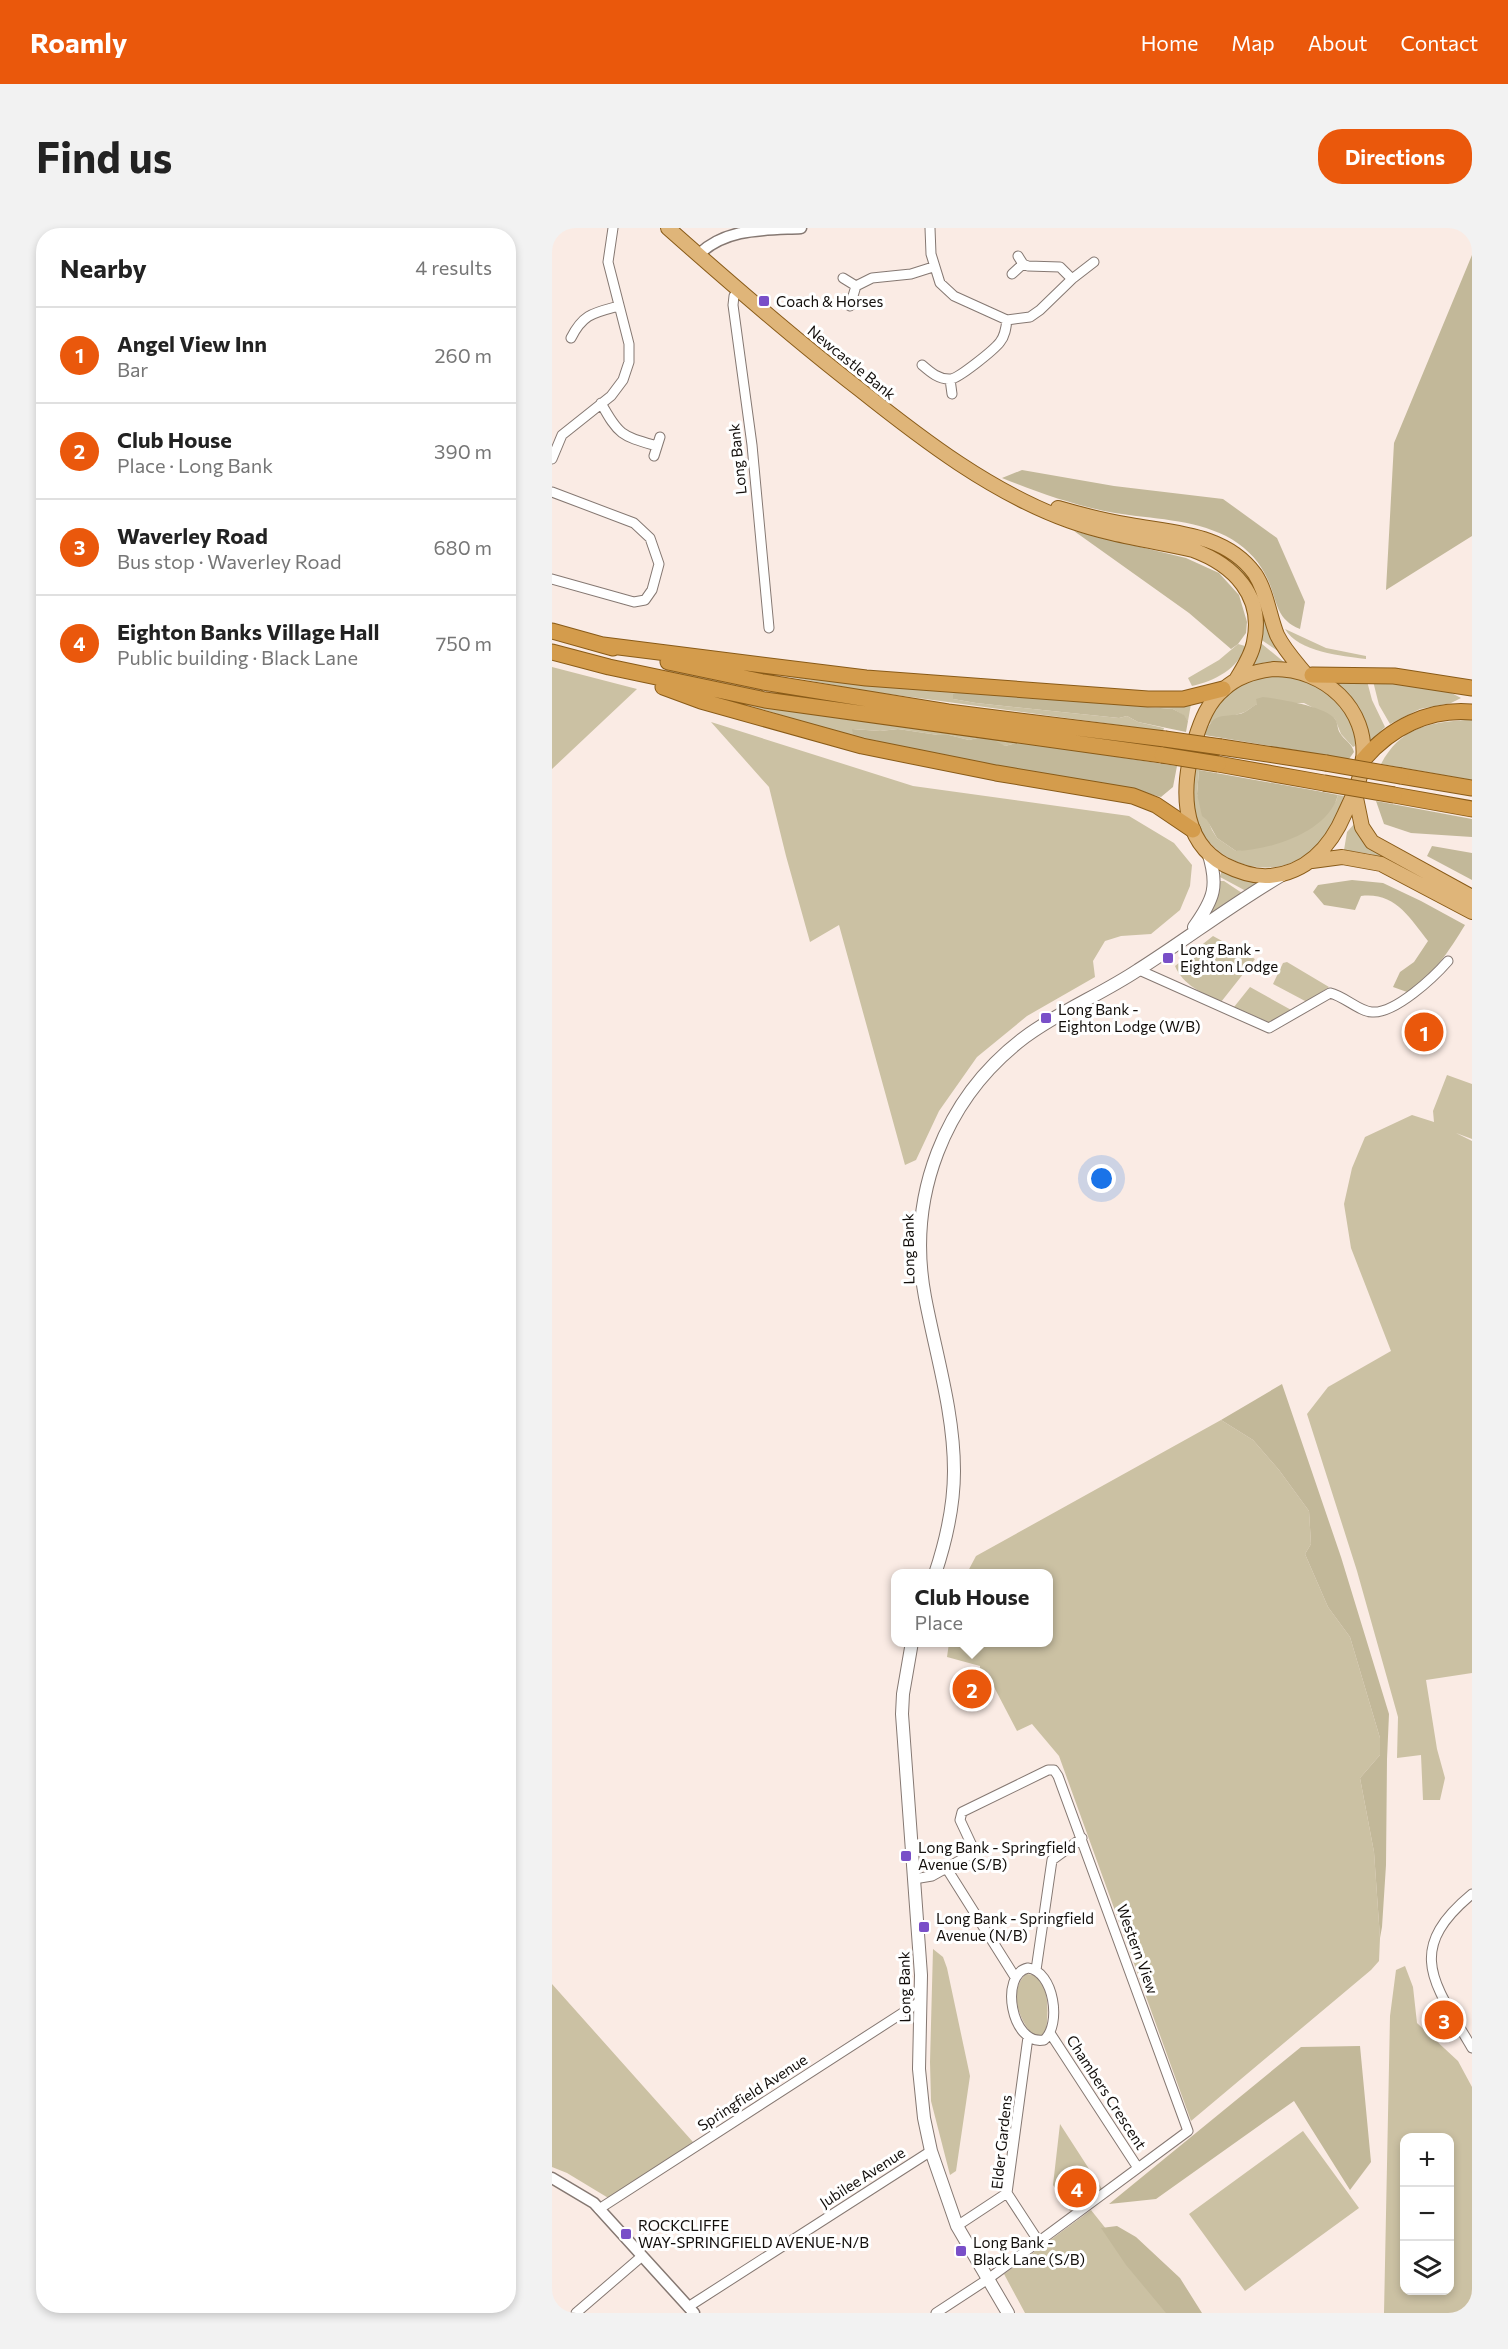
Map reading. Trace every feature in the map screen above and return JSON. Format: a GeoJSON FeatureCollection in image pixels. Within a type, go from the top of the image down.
{"type":"FeatureCollection","features":[{"type":"Feature","properties":{"kind":"highway"},"geometry":{"type":"LineString","coordinates":[[552,632],[688,667],[762,682],[948,712],[1221,747],[1472,788]]}},
{"type":"Feature","properties":{"kind":"highway"},"geometry":{"type":"LineString","coordinates":[[603,645],[866,678],[1137,698],[1183,699],[1223,689]]}},
{"type":"Feature","properties":{"kind":"highway"},"geometry":{"type":"LineString","coordinates":[[552,652],[609,667],[765,700],[1162,755],[1472,809]]}},
{"type":"Feature","properties":{"kind":"highway"},"geometry":{"type":"LineString","coordinates":[[609,667],[701,700],[862,746],[996,773],[1111,791],[1146,800],[1192,830]]}},
{"type":"Feature","properties":{"kind":"highway"},"geometry":{"type":"LineString","coordinates":[[1308,674],[1395,676],[1472,688]]}},
{"type":"Feature","properties":{"kind":"highway"},"geometry":{"type":"LineString","coordinates":[[1363,760],[1384,738],[1410,723],[1433,715],[1472,712]]}},
{"type":"Feature","properties":{"kind":"main road","name":"Newcastle Bank"},"geometry":{"type":"LineString","coordinates":[[673,232],[840,375],[956,462],[1049,513],[1080,525],[1194,550],[1209,556],[1229,569],[1244,586],[1255,610],[1256,621],[1253,648],[1236,680]]}},
{"type":"Feature","properties":{"kind":"main road","name":"Newcastle Bank"},"geometry":{"type":"LineString","coordinates":[[1016,496],[1094,518],[1196,536],[1210,540],[1230,551],[1256,576],[1281,642],[1308,674]]}},
{"type":"Feature","properties":{"kind":"main road"},"geometry":{"type":"LineString","coordinates":[[1274,669],[1308,674],[1336,692],[1350,707],[1359,727],[1363,760],[1355,793],[1337,832],[1325,848],[1310,861],[1286,873],[1269,876],[1252,875],[1228,867],[1208,852],[1192,830],[1185,792],[1192,752],[1202,719],[1208,708],[1223,689],[1236,680],[1254,672],[1274,669]]}},
{"type":"Feature","properties":{"kind":"main road"},"geometry":{"type":"LineString","coordinates":[[1355,793],[1362,827],[1372,842],[1472,897]]}},
{"type":"Feature","properties":{"kind":"main road","name":"Long Bank"},"geometry":{"type":"LineString","coordinates":[[1188,936],[1212,898],[1215,878],[1208,852]]}},
{"type":"Feature","properties":{"kind":"main road"},"geometry":{"type":"LineString","coordinates":[[1310,861],[1342,857],[1380,864],[1472,912]]}},
{"type":"Feature","properties":{"kind":"main road","name":"Long Bank"},"geometry":{"type":"LineString","coordinates":[[936,1569],[947,1530],[954,1473],[951,1424],[922,1273],[922,1208],[930,1169],[944,1134],[961,1103],[1002,1055],[1027,1035],[1139,970],[1247,895],[1286,873]]}},
{"type":"Feature","properties":{"kind":"main road","name":"Long Bank"},"geometry":{"type":"LineString","coordinates":[[911,1647],[902,1714],[921,2001],[920,2093],[932,2151],[957,2226],[1008,2313]]}},
{"type":"Feature","properties":{"kind":"street"},"geometry":{"type":"LineString","coordinates":[[552,459],[562,435],[611,396],[623,380],[629,362],[629,344],[608,262],[613,228]]}},
{"type":"Feature","properties":{"kind":"street"},"geometry":{"type":"LineString","coordinates":[[699,254],[712,241],[735,232],[801,228]]}},
{"type":"Feature","properties":{"kind":"street"},"geometry":{"type":"LineString","coordinates":[[930,228],[933,267],[940,283],[954,296],[1006,320],[1030,317],[1094,262]]}},
{"type":"Feature","properties":{"kind":"street"},"geometry":{"type":"LineString","coordinates":[[1012,274],[1021,260],[1032,266],[1060,267],[1072,279]]}},
{"type":"Feature","properties":{"kind":"street"},"geometry":{"type":"LineString","coordinates":[[850,306],[856,286],[872,278],[911,274],[933,267]]}},
{"type":"Feature","properties":{"kind":"street"},"geometry":{"type":"LineString","coordinates":[[843,278],[856,286]]}},
{"type":"Feature","properties":{"kind":"street","name":"Long Bank"},"geometry":{"type":"LineString","coordinates":[[740,289],[733,300],[733,305],[752,445],[769,628]]}},
{"type":"Feature","properties":{"kind":"street"},"geometry":{"type":"LineString","coordinates":[[571,338],[578,323],[585,317],[619,306]]}},
{"type":"Feature","properties":{"kind":"street"},"geometry":{"type":"LineString","coordinates":[[922,365],[935,375],[950,379],[960,375],[1000,342],[1005,331],[1006,320]]}},
{"type":"Feature","properties":{"kind":"street"},"geometry":{"type":"LineString","coordinates":[[950,379],[952,394]]}},
{"type":"Feature","properties":{"kind":"street"},"geometry":{"type":"LineString","coordinates":[[601,403],[613,425],[626,437],[658,441],[654,456]]}},
{"type":"Feature","properties":{"kind":"street"},"geometry":{"type":"LineString","coordinates":[[552,492],[634,523],[650,538],[659,564],[652,590],[645,600],[634,602],[552,579]]}},
{"type":"Feature","properties":{"kind":"street"},"geometry":{"type":"LineString","coordinates":[[1139,970],[1269,1028],[1324,994],[1330,993],[1339,995],[1371,1013],[1380,1011],[1416,992],[1429,982],[1448,961]]}},
{"type":"Feature","properties":{"kind":"street","name":"Western View"},"geometry":{"type":"LineString","coordinates":[[947,1869],[975,1852],[960,1820],[962,1812],[1048,1770],[1054,1770],[1082,1838],[1188,2131],[1138,2168]]}},
{"type":"Feature","properties":{"kind":"street"},"geometry":{"type":"LineString","coordinates":[[1036,1970],[1052,1860],[1082,1838]]}},
{"type":"Feature","properties":{"kind":"street"},"geometry":{"type":"LineString","coordinates":[[914,1879],[932,1876],[947,1869],[1015,1977]]}},
{"type":"Feature","properties":{"kind":"street"},"geometry":{"type":"LineString","coordinates":[[1472,1894],[1452,1910],[1440,1926],[1431,1951],[1431,1963],[1437,1986],[1472,2048]]}},
{"type":"Feature","properties":{"kind":"street"},"geometry":{"type":"LineString","coordinates":[[1023,1969],[1036,1970],[1044,1978],[1052,1997],[1054,2014],[1050,2033],[1044,2040],[1033,2041],[1020,2028],[1013,2011],[1012,1997],[1015,1977],[1023,1969]]}},
{"type":"Feature","properties":{"kind":"street","name":"Springfield Avenue"},"geometry":{"type":"LineString","coordinates":[[599,2209],[921,2001]]}},
{"type":"Feature","properties":{"kind":"street","name":"Chambers Crescent"},"geometry":{"type":"LineString","coordinates":[[1050,2033],[1138,2168]]}},
{"type":"Feature","properties":{"kind":"street","name":"Elder Gardens"},"geometry":{"type":"LineString","coordinates":[[1028,2037],[1007,2193],[1040,2241]]}},
{"type":"Feature","properties":{"kind":"street","name":"Jubilee Avenue"},"geometry":{"type":"LineString","coordinates":[[691,2310],[709,2295],[932,2151]]}},
{"type":"Feature","properties":{"kind":"street"},"geometry":{"type":"LineString","coordinates":[[936,2313],[988,2279],[1138,2168]]}},
{"type":"Feature","properties":{"kind":"street"},"geometry":{"type":"LineString","coordinates":[[552,2178],[562,2182],[599,2209],[691,2310]]}},
{"type":"Feature","properties":{"kind":"street"},"geometry":{"type":"LineString","coordinates":[[957,2226],[1007,2193]]}},
{"type":"Feature","properties":{"kind":"street"},"geometry":{"type":"LineString","coordinates":[[576,2313],[640,2256]]}},
{"type":"Feature","properties":{"kind":"shaded area"},"geometry":{"type":"Polygon","coordinates":[[[1472,255],[1472,536],[1386,590],[1394,443],[1472,255]]]}},
{"type":"Feature","properties":{"kind":"shaded area"},"geometry":{"type":"Polygon","coordinates":[[[1022,470],[1114,486],[1223,499],[1277,538],[1305,602],[1300,629],[1280,613],[1262,568],[1249,552],[1226,536],[1200,526],[1172,520],[1086,507],[1002,478],[1022,470]]]}},
{"type":"Feature","properties":{"kind":"shaded area"},"geometry":{"type":"Polygon","coordinates":[[[1074,531],[1186,558],[1219,573],[1239,595],[1247,622],[1246,633],[1231,649],[1189,613],[1074,531]]]}},
{"type":"Feature","properties":{"kind":"shaded area"},"geometry":{"type":"Polygon","coordinates":[[[1161,537],[1199,542],[1234,559],[1252,578],[1284,655],[1260,639],[1260,615],[1255,596],[1247,580],[1235,567],[1220,556],[1202,548],[1161,537]]]}},
{"type":"Feature","properties":{"kind":"shaded area"},"geometry":{"type":"Polygon","coordinates":[[[1285,629],[1326,648],[1366,656],[1366,659],[1321,652],[1310,648],[1291,637],[1285,629]]]}},
{"type":"Feature","properties":{"kind":"shaded area"},"geometry":{"type":"Polygon","coordinates":[[[1238,644],[1245,646],[1242,654],[1231,667],[1209,681],[1192,686],[1188,678],[1219,660],[1238,644]]]}},
{"type":"Feature","properties":{"kind":"shaded area"},"geometry":{"type":"Polygon","coordinates":[[[1259,644],[1284,662],[1267,662],[1249,666],[1259,644]]]}},
{"type":"Feature","properties":{"kind":"shaded area"},"geometry":{"type":"Polygon","coordinates":[[[552,667],[637,689],[552,769],[552,667]]]}},
{"type":"Feature","properties":{"kind":"shaded area"},"geometry":{"type":"Polygon","coordinates":[[[786,673],[1191,704],[1188,721],[1173,709],[991,694],[953,699],[1119,718],[1127,716],[1138,722],[1164,728],[1163,731],[866,691],[784,676],[786,673]]]}},
{"type":"Feature","properties":{"kind":"shaded area"},"geometry":{"type":"Polygon","coordinates":[[[1284,674],[1316,683],[1333,698],[1352,726],[1355,746],[1353,747],[1341,734],[1335,719],[1304,703],[1257,704],[1245,712],[1210,723],[1204,735],[1212,711],[1228,693],[1254,679],[1284,674]]]}},
{"type":"Feature","properties":{"kind":"shaded area"},"geometry":{"type":"Polygon","coordinates":[[[1336,681],[1367,681],[1372,700],[1385,727],[1370,742],[1357,706],[1336,681]]]}},
{"type":"Feature","properties":{"kind":"shaded area"},"geometry":{"type":"Polygon","coordinates":[[[1373,681],[1442,688],[1461,698],[1451,703],[1420,709],[1390,724],[1379,705],[1373,681]]]}},
{"type":"Feature","properties":{"kind":"shaded area"},"geometry":{"type":"Polygon","coordinates":[[[959,692],[1173,709],[1184,715],[1188,721],[1186,732],[1138,722],[1127,716],[1119,718],[953,699],[953,694],[959,692]]]}},
{"type":"Feature","properties":{"kind":"shaded area"},"geometry":{"type":"Polygon","coordinates":[[[718,696],[1020,742],[1005,746],[977,738],[969,740],[949,735],[898,729],[880,731],[852,729],[883,744],[880,745],[718,696]]]}},
{"type":"Feature","properties":{"kind":"shaded area"},"geometry":{"type":"Polygon","coordinates":[[[1263,697],[1301,704],[1330,714],[1354,752],[1349,759],[1204,735],[1214,719],[1244,712],[1257,704],[1256,699],[1263,697]]]}},
{"type":"Feature","properties":{"kind":"shaded area"},"geometry":{"type":"Polygon","coordinates":[[[1472,720],[1472,780],[1381,764],[1397,742],[1406,735],[1427,726],[1472,720]]]}},
{"type":"Feature","properties":{"kind":"shaded area"},"geometry":{"type":"Polygon","coordinates":[[[711,722],[913,786],[1129,816],[1174,843],[1192,865],[1190,886],[1180,910],[1151,934],[1121,936],[1105,941],[1093,961],[1095,977],[1027,1016],[977,1057],[939,1111],[916,1160],[905,1165],[839,925],[810,942],[769,787],[711,722]]]}},
{"type":"Feature","properties":{"kind":"shaded area"},"geometry":{"type":"Polygon","coordinates":[[[852,729],[880,731],[898,729],[949,735],[969,740],[977,738],[996,741],[1005,746],[1020,742],[1177,766],[1173,787],[1161,797],[1106,784],[952,760],[853,734],[852,729]]]}},
{"type":"Feature","properties":{"kind":"shaded area"},"geometry":{"type":"Polygon","coordinates":[[[1195,769],[1199,770],[1197,794],[1212,830],[1217,838],[1236,851],[1264,846],[1336,801],[1338,795],[1344,796],[1331,827],[1322,841],[1309,853],[1292,863],[1274,867],[1255,867],[1238,862],[1221,853],[1208,840],[1198,824],[1192,792],[1195,769]]]}},
{"type":"Feature","properties":{"kind":"shaded area"},"geometry":{"type":"Polygon","coordinates":[[[1199,770],[1338,795],[1332,808],[1311,829],[1281,843],[1236,851],[1217,838],[1207,820],[1202,816],[1197,794],[1199,770]]]}},
{"type":"Feature","properties":{"kind":"shaded area"},"geometry":{"type":"Polygon","coordinates":[[[1376,801],[1472,819],[1472,837],[1411,833],[1384,824],[1376,801]]]}},
{"type":"Feature","properties":{"kind":"shaded area"},"geometry":{"type":"Polygon","coordinates":[[[1355,823],[1401,864],[1400,866],[1371,854],[1344,850],[1347,832],[1355,823]]]}},
{"type":"Feature","properties":{"kind":"shaded area"},"geometry":{"type":"Polygon","coordinates":[[[1432,846],[1472,853],[1472,880],[1427,856],[1432,846]]]}},
{"type":"Feature","properties":{"kind":"shaded area"},"geometry":{"type":"Polygon","coordinates":[[[1222,869],[1260,883],[1246,891],[1220,877],[1222,869]]]}},
{"type":"Feature","properties":{"kind":"shaded area"},"geometry":{"type":"Polygon","coordinates":[[[1352,880],[1383,883],[1465,925],[1433,971],[1407,992],[1393,987],[1400,972],[1414,962],[1428,941],[1400,908],[1383,898],[1361,896],[1355,910],[1324,905],[1313,892],[1318,885],[1352,880]]]}},
{"type":"Feature","properties":{"kind":"shaded area"},"geometry":{"type":"Polygon","coordinates":[[[1220,881],[1224,881],[1242,893],[1202,920],[1218,896],[1220,881]]]}},
{"type":"Feature","properties":{"kind":"shaded area"},"geometry":{"type":"Polygon","coordinates":[[[1213,936],[1255,959],[1221,1002],[1200,992],[1188,983],[1178,973],[1175,966],[1213,936]]]}},
{"type":"Feature","properties":{"kind":"shaded area"},"geometry":{"type":"Polygon","coordinates":[[[1287,962],[1329,987],[1307,1002],[1273,984],[1283,963],[1287,962]]]}},
{"type":"Feature","properties":{"kind":"shaded area"},"geometry":{"type":"Polygon","coordinates":[[[1250,987],[1293,1011],[1270,1023],[1234,1007],[1250,987]]]}},
{"type":"Feature","properties":{"kind":"shaded area"},"geometry":{"type":"Polygon","coordinates":[[[1447,1075],[1472,1084],[1472,1139],[1456,1133],[1472,1141],[1472,1673],[1426,1680],[1437,1749],[1445,1778],[1440,1800],[1423,1800],[1421,1755],[1397,1758],[1398,1717],[1357,1571],[1307,1414],[1328,1387],[1391,1351],[1351,1248],[1344,1204],[1352,1168],[1365,1137],[1412,1115],[1434,1122],[1433,1111],[1447,1075]]]}},
{"type":"Feature","properties":{"kind":"shaded area"},"geometry":{"type":"Polygon","coordinates":[[[1282,1384],[1341,1557],[1389,1714],[1386,1865],[1380,1938],[1374,1852],[1360,1778],[1380,1755],[1380,1738],[1350,1637],[1328,1607],[1305,1554],[1311,1544],[1309,1511],[1279,1470],[1253,1440],[1221,1420],[1282,1384]]]}},
{"type":"Feature","properties":{"kind":"shaded area"},"geometry":{"type":"Polygon","coordinates":[[[1221,1420],[1253,1440],[1279,1470],[1309,1511],[1311,1544],[1305,1554],[1328,1607],[1350,1637],[1380,1738],[1380,1755],[1360,1778],[1374,1852],[1380,1938],[1379,1961],[1191,2121],[1059,1756],[1032,1724],[1017,1731],[994,1687],[980,1672],[980,1666],[947,1657],[948,1647],[1053,1647],[1053,1569],[969,1569],[976,1556],[1221,1420]]]}},
{"type":"Feature","properties":{"kind":"shaded area"},"geometry":{"type":"Polygon","coordinates":[[[933,1949],[943,1957],[947,1968],[970,2076],[956,2171],[950,2175],[931,2101],[933,1949]]]}},
{"type":"Feature","properties":{"kind":"shaded area"},"geometry":{"type":"Polygon","coordinates":[[[1405,1966],[1413,1987],[1417,2023],[1458,2061],[1472,2087],[1472,2313],[1384,2313],[1390,2016],[1396,1970],[1405,1966]]]}},
{"type":"Feature","properties":{"kind":"shaded area"},"geometry":{"type":"Polygon","coordinates":[[[1026,1974],[1034,1976],[1044,1988],[1047,2016],[1046,2032],[1042,2036],[1033,2035],[1020,2014],[1018,1989],[1026,1974]]]}},
{"type":"Feature","properties":{"kind":"shaded area"},"geometry":{"type":"Polygon","coordinates":[[[552,1984],[693,2142],[610,2199],[567,2173],[552,2167],[552,1984]]]}},
{"type":"Feature","properties":{"kind":"shaded area"},"geometry":{"type":"Polygon","coordinates":[[[1360,2046],[1371,2162],[1350,2190],[1294,2101],[1156,2199],[1109,2204],[1301,2047],[1360,2046]]]}},
{"type":"Feature","properties":{"kind":"shaded area"},"geometry":{"type":"Polygon","coordinates":[[[1060,2124],[1102,2189],[1070,2211],[1053,2185],[1060,2124]]]}},
{"type":"Feature","properties":{"kind":"shaded area"},"geometry":{"type":"Polygon","coordinates":[[[1303,2131],[1359,2208],[1245,2291],[1189,2214],[1303,2131]]]}},
{"type":"Feature","properties":{"kind":"shaded area"},"geometry":{"type":"Polygon","coordinates":[[[1091,2210],[1173,2313],[1025,2313],[1004,2274],[1091,2210]]]}},
{"type":"Feature","properties":{"kind":"shaded area"},"geometry":{"type":"Polygon","coordinates":[[[1117,2226],[1136,2237],[1180,2278],[1202,2313],[1166,2313],[1126,2265],[1101,2228],[1117,2226]]]}},
{"type":"Feature","properties":{"kind":"place","name":"Coach & Horses"},"geometry":{"type":"Point","coordinates":[764,301]}},
{"type":"Feature","properties":{"kind":"place","name":"Long Bank - Eighton Lodge"},"geometry":{"type":"Point","coordinates":[1168,958]}},
{"type":"Feature","properties":{"kind":"place","name":"Long Bank - Eighton Lodge (W/B)"},"geometry":{"type":"Point","coordinates":[1046,1018]}},
{"type":"Feature","properties":{"kind":"place","name":"Angel View Inn"},"geometry":{"type":"Point","coordinates":[1424,1032]}},
{"type":"Feature","properties":{"kind":"place","name":"Club House"},"geometry":{"type":"Point","coordinates":[972,1689]}},
{"type":"Feature","properties":{"kind":"place","name":"Long Bank - Springfield Avenue (S/B)"},"geometry":{"type":"Point","coordinates":[906,1856]}},
{"type":"Feature","properties":{"kind":"place","name":"Long Bank - Springfield Avenue (N/B)"},"geometry":{"type":"Point","coordinates":[924,1927]}},
{"type":"Feature","properties":{"kind":"place","name":"Waverley Road"},"geometry":{"type":"Point","coordinates":[1444,2020]}},
{"type":"Feature","properties":{"kind":"place","name":"Eighton Banks Village Hall"},"geometry":{"type":"Point","coordinates":[1077,2188]}},
{"type":"Feature","properties":{"kind":"place","name":"ROCKCLIFFE WAY-SPRINGFIELD AVENUE-N/B"},"geometry":{"type":"Point","coordinates":[626,2234]}},
{"type":"Feature","properties":{"kind":"place","name":"Long Bank - Black Lane (S/B)"},"geometry":{"type":"Point","coordinates":[961,2251]}}]}
